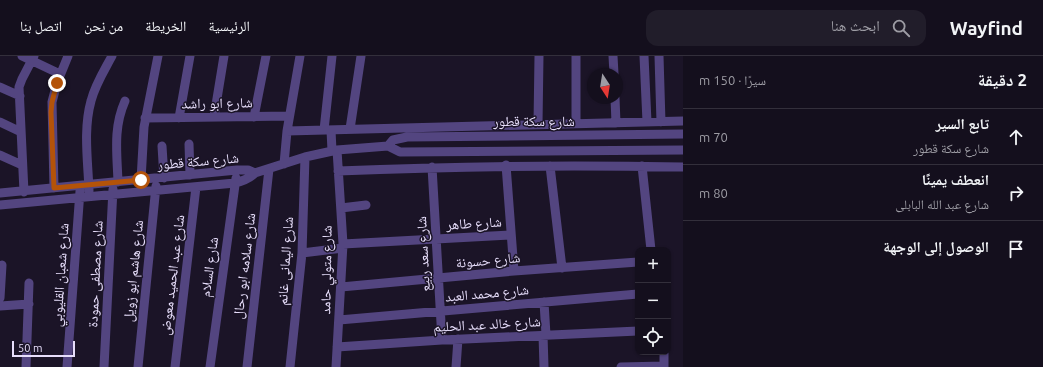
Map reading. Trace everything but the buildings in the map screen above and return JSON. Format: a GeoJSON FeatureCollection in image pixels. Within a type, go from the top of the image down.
{"type":"FeatureCollection","features":[{"type":"Feature","properties":{"kind":"street"},"geometry":{"type":"LineString","coordinates":[[22,56],[33,58],[60,74]]}},
{"type":"Feature","properties":{"kind":"street"},"geometry":{"type":"LineString","coordinates":[[54,188],[51,112],[54,92],[68,56]]}},
{"type":"Feature","properties":{"kind":"street","name":"شارع شعبان القليوبي"},"geometry":{"type":"LineString","coordinates":[[68,367],[84,197],[86,124],[95,88],[112,56]]}},
{"type":"Feature","properties":{"kind":"street"},"geometry":{"type":"LineString","coordinates":[[141,180],[142,138],[158,56]]}},
{"type":"Feature","properties":{"kind":"street"},"geometry":{"type":"LineString","coordinates":[[179,118],[190,56]]}},
{"type":"Feature","properties":{"kind":"street"},"geometry":{"type":"LineString","coordinates":[[214,117],[224,56]]}},
{"type":"Feature","properties":{"kind":"street"},"geometry":{"type":"LineString","coordinates":[[254,117],[266,56]]}},
{"type":"Feature","properties":{"kind":"street"},"geometry":{"type":"LineString","coordinates":[[284,164],[289,116],[300,56]]}},
{"type":"Feature","properties":{"kind":"street","name":"شارع متولي حامد"},"geometry":{"type":"LineString","coordinates":[[332,56],[327,130],[335,151],[338,171],[343,246],[336,367]]}},
{"type":"Feature","properties":{"kind":"street"},"geometry":{"type":"LineString","coordinates":[[350,129],[361,56]]}},
{"type":"Feature","properties":{"kind":"street"},"geometry":{"type":"LineString","coordinates":[[538,124],[539,56]]}},
{"type":"Feature","properties":{"kind":"street"},"geometry":{"type":"LineString","coordinates":[[576,56],[576,123]]}},
{"type":"Feature","properties":{"kind":"street"},"geometry":{"type":"LineString","coordinates":[[613,56],[614,68]]}},
{"type":"Feature","properties":{"kind":"street"},"geometry":{"type":"LineString","coordinates":[[644,56],[647,122]]}},
{"type":"Feature","properties":{"kind":"street"},"geometry":{"type":"LineString","coordinates":[[659,56],[661,122]]}},
{"type":"Feature","properties":{"kind":"street"},"geometry":{"type":"LineString","coordinates":[[24,192],[20,83],[33,58]]}},
{"type":"Feature","properties":{"kind":"street"},"geometry":{"type":"LineString","coordinates":[[0,87],[20,96]]}},
{"type":"Feature","properties":{"kind":"street","name":"شارع مصطفى حمودة"},"geometry":{"type":"LineString","coordinates":[[104,367],[113,194],[116,182],[117,125],[125,100]]}},
{"type":"Feature","properties":{"kind":"street"},"geometry":{"type":"LineString","coordinates":[[615,104],[616,123]]}},
{"type":"Feature","properties":{"kind":"street","name":"شارع ابو راشد"},"geometry":{"type":"LineString","coordinates":[[145,118],[289,116]]}},
{"type":"Feature","properties":{"kind":"street"},"geometry":{"type":"LineString","coordinates":[[287,131],[683,121]]}},
{"type":"Feature","properties":{"kind":"street"},"geometry":{"type":"LineString","coordinates":[[0,122],[21,132]]}},
{"type":"Feature","properties":{"kind":"street","name":"شارع سكة قطور"},"geometry":{"type":"LineString","coordinates":[[388,146],[393,140],[407,136],[683,134]]}},
{"type":"Feature","properties":{"kind":"street"},"geometry":{"type":"LineString","coordinates":[[189,144],[190,175]]}},
{"type":"Feature","properties":{"kind":"street","name":"شارع هاشم ابو زويل"},"geometry":{"type":"LineString","coordinates":[[138,367],[155,191],[160,178],[162,146]]}},
{"type":"Feature","properties":{"kind":"street","name":"شارع سكة قطور"},"geometry":{"type":"LineString","coordinates":[[0,205],[235,183],[249,178],[255,173],[305,157],[335,151],[388,146],[400,152],[683,150]]}},
{"type":"Feature","properties":{"kind":"street"},"geometry":{"type":"LineString","coordinates":[[0,155],[22,165]]}},
{"type":"Feature","properties":{"kind":"street","name":"شارع اليمانى غانم"},"geometry":{"type":"LineString","coordinates":[[290,367],[302,252],[305,157]]}},
{"type":"Feature","properties":{"kind":"street"},"geometry":{"type":"LineString","coordinates":[[338,171],[506,165],[683,167]]}},
{"type":"Feature","properties":{"kind":"street"},"geometry":{"type":"LineString","coordinates":[[506,165],[514,271]]}},
{"type":"Feature","properties":{"kind":"street"},"geometry":{"type":"LineString","coordinates":[[550,166],[562,268]]}},
{"type":"Feature","properties":{"kind":"street"},"geometry":{"type":"LineString","coordinates":[[642,166],[651,247]]}},
{"type":"Feature","properties":{"kind":"street","name":"شارع سعد ربيع"},"geometry":{"type":"LineString","coordinates":[[432,167],[442,340]]}},
{"type":"Feature","properties":{"kind":"street","name":"شارع سلامه ابو رحال"},"geometry":{"type":"LineString","coordinates":[[246,367],[269,169]]}},
{"type":"Feature","properties":{"kind":"street","name":"شارع سكة قطور"},"geometry":{"type":"LineString","coordinates":[[0,193],[24,192],[237,170],[248,170],[255,173]]}},
{"type":"Feature","properties":{"kind":"street","name":"شارع السلام"},"geometry":{"type":"LineString","coordinates":[[210,367],[237,170]]}},
{"type":"Feature","properties":{"kind":"street","name":"شارع عبد الحميد معوض"},"geometry":{"type":"LineString","coordinates":[[175,367],[196,187]]}},
{"type":"Feature","properties":{"kind":"street"},"geometry":{"type":"LineString","coordinates":[[340,208],[366,205]]}},
{"type":"Feature","properties":{"kind":"street","name":"شارع طاهر"},"geometry":{"type":"LineString","coordinates":[[302,252],[343,246],[511,235]]}},
{"type":"Feature","properties":{"kind":"street","name":"شارع حسونة"},"geometry":{"type":"LineString","coordinates":[[341,287],[514,271],[635,262]]}},
{"type":"Feature","properties":{"kind":"street"},"geometry":{"type":"LineString","coordinates":[[0,298],[2,265]]}},
{"type":"Feature","properties":{"kind":"street"},"geometry":{"type":"LineString","coordinates":[[26,367],[29,283]]}},
{"type":"Feature","properties":{"kind":"street","name":"شارع محمد العبد"},"geometry":{"type":"LineString","coordinates":[[339,320],[635,294]]}},
{"type":"Feature","properties":{"kind":"street"},"geometry":{"type":"LineString","coordinates":[[544,302],[544,367]]}},
{"type":"Feature","properties":{"kind":"street"},"geometry":{"type":"LineString","coordinates":[[0,306],[29,304]]}},
{"type":"Feature","properties":{"kind":"street","name":"شارع خالد عبد الحليم"},"geometry":{"type":"LineString","coordinates":[[337,347],[458,339],[635,331]]}},
{"type":"Feature","properties":{"kind":"street"},"geometry":{"type":"LineString","coordinates":[[456,367],[458,339]]}},
{"type":"Feature","properties":{"kind":"street"},"geometry":{"type":"LineString","coordinates":[[621,367],[664,366],[664,355]]}},
{"type":"Feature","properties":{"kind":"route"},"geometry":{"type":"LineString","coordinates":[[57,83],[51,112],[54,188],[141,180]]}}]}
